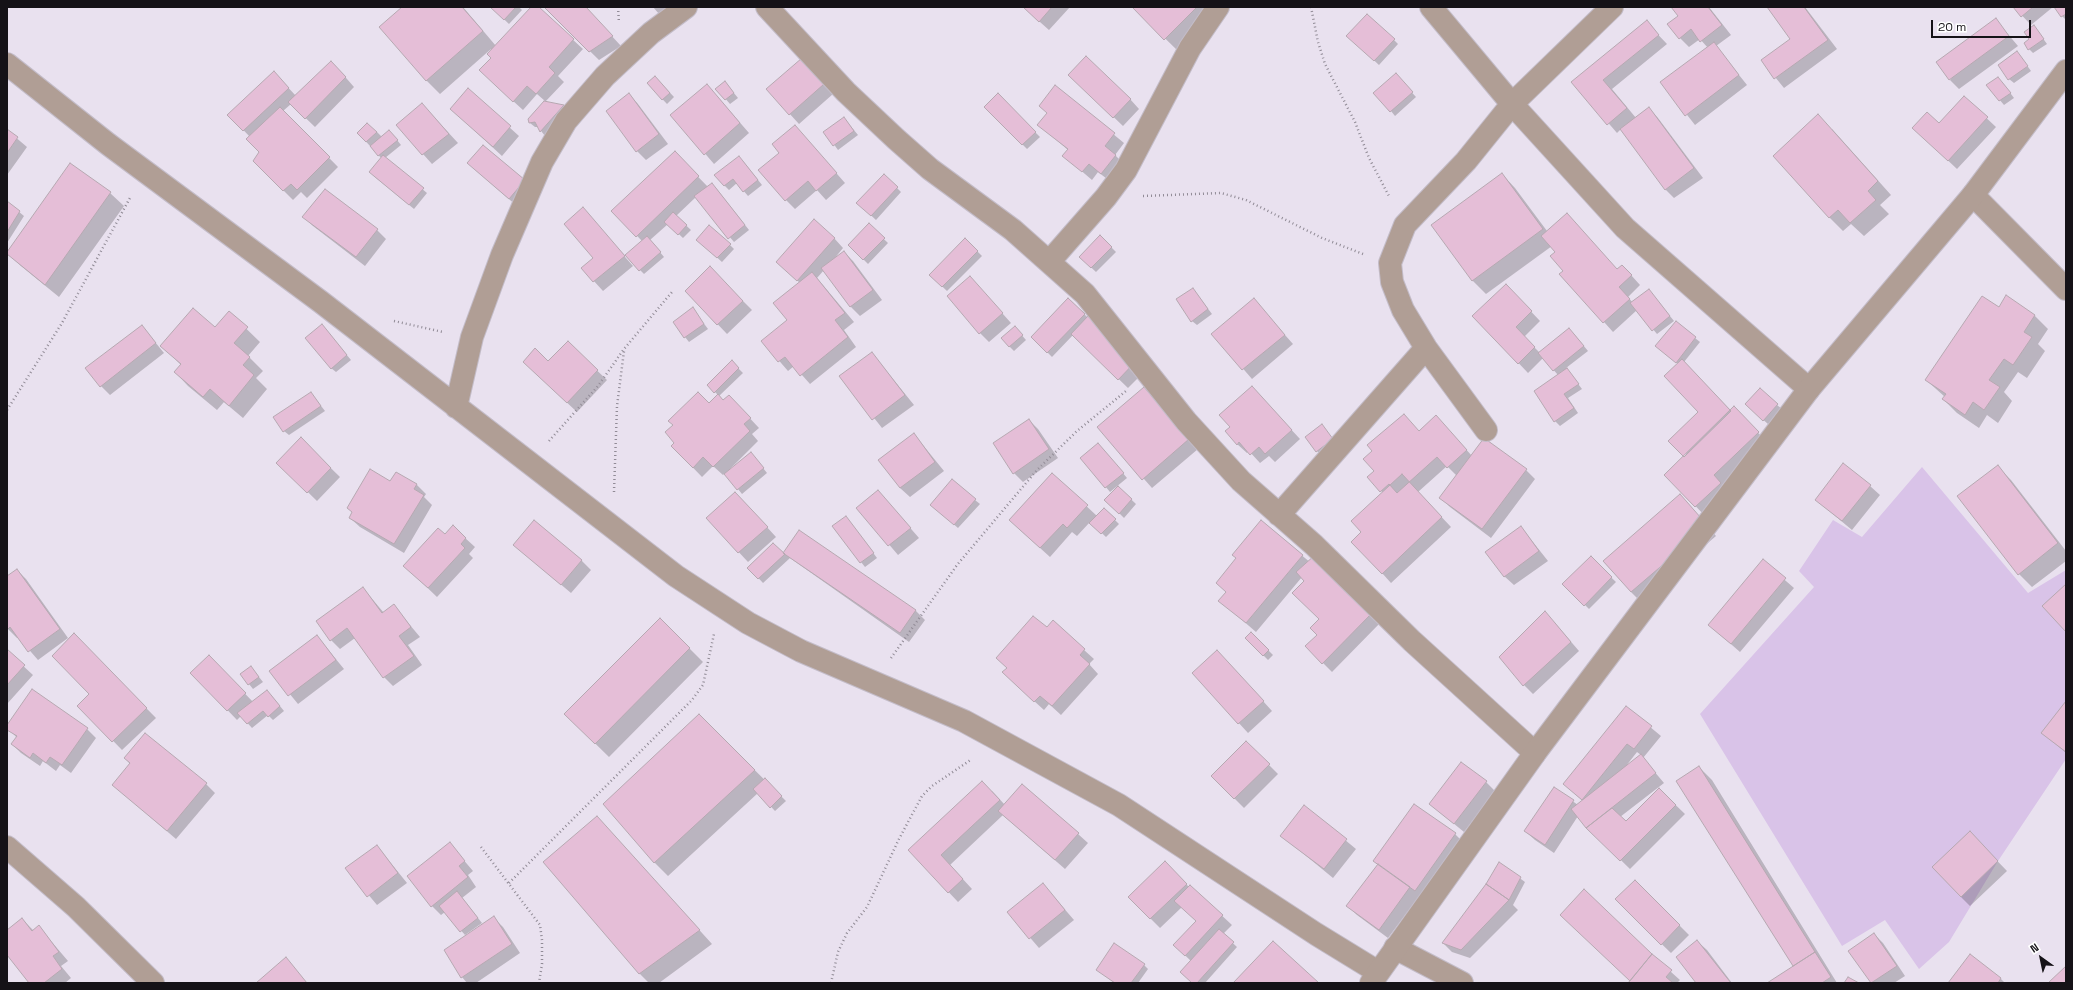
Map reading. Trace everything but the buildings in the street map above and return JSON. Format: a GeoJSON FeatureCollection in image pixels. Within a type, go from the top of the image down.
{"type":"FeatureCollection","features":[{"type":"Feature","properties":{"kind":"street"},"geometry":{"type":"LineString","coordinates":[[456,407],[472,337],[523,205],[542,162],[566,121],[605,76],[651,34],[686,7]]}},
{"type":"Feature","properties":{"kind":"street"},"geometry":{"type":"LineString","coordinates":[[767,7],[846,92],[896,139],[930,169],[1013,230],[1085,294],[1213,452],[1241,481],[1314,545],[1439,666],[1535,753]]}},
{"type":"Feature","properties":{"kind":"street"},"geometry":{"type":"LineString","coordinates":[[1049,262],[1106,197],[1126,170],[1190,48],[1218,7]]}},
{"type":"Feature","properties":{"kind":"street"},"geometry":{"type":"LineString","coordinates":[[1431,7],[1512,104],[1625,228],[1809,389]]}},
{"type":"Feature","properties":{"kind":"street"},"geometry":{"type":"LineString","coordinates":[[1486,430],[1426,348],[1403,310],[1392,282],[1390,263],[1405,225],[1466,161],[1512,104],[1612,7]]}},
{"type":"Feature","properties":{"kind":"street"},"geometry":{"type":"LineString","coordinates":[[7,64],[29,83],[359,332],[676,576],[748,622],[801,651],[875,681],[964,721],[1001,739],[1119,805],[1316,934],[1375,977],[1535,753],[1809,389],[1973,196],[2066,71]]}},
{"type":"Feature","properties":{"kind":"street"},"geometry":{"type":"LineString","coordinates":[[1973,196],[2066,289]]}},
{"type":"Feature","properties":{"kind":"street"},"geometry":{"type":"LineString","coordinates":[[1279,515],[1426,348]]}},
{"type":"Feature","properties":{"kind":"street"},"geometry":{"type":"LineString","coordinates":[[7,847],[76,907],[153,983]]}},
{"type":"Feature","properties":{"kind":"street"},"geometry":{"type":"LineString","coordinates":[[1395,948],[1462,983]]}},
{"type":"Feature","properties":{"kind":"path"},"geometry":{"type":"LineString","coordinates":[[1311,7],[1318,42],[1325,64],[1355,122],[1370,158],[1405,225]]}},
{"type":"Feature","properties":{"kind":"path"},"geometry":{"type":"LineString","coordinates":[[7,410],[62,323],[144,171]]}},
{"type":"Feature","properties":{"kind":"path"},"geometry":{"type":"LineString","coordinates":[[1106,197],[1221,193],[1246,200],[1322,238],[1351,250],[1390,263]]}},
{"type":"Feature","properties":{"kind":"path"},"geometry":{"type":"LineString","coordinates":[[529,464],[598,386],[624,349],[672,292]]}},
{"type":"Feature","properties":{"kind":"path"},"geometry":{"type":"LineString","coordinates":[[359,332],[369,321],[383,318],[421,328],[472,337]]}},
{"type":"Feature","properties":{"kind":"path"},"geometry":{"type":"LineString","coordinates":[[612,528],[617,406],[624,349]]}},
{"type":"Feature","properties":{"kind":"path"},"geometry":{"type":"LineString","coordinates":[[875,681],[957,565],[1037,470],[1077,431],[1149,373]]}},
{"type":"Feature","properties":{"kind":"path"},"geometry":{"type":"LineString","coordinates":[[509,883],[692,700],[703,685],[721,605]]}},
{"type":"Feature","properties":{"kind":"path"},"geometry":{"type":"LineString","coordinates":[[831,983],[838,952],[847,933],[867,907],[899,839],[922,796],[937,782],[1001,739]]}},
{"type":"Feature","properties":{"kind":"path"},"geometry":{"type":"LineString","coordinates":[[481,847],[540,925],[542,946],[538,983]]}},
{"type":"Feature","properties":{"kind":"shaded area"},"geometry":{"type":"Polygon","coordinates":[[[1922,467],[2028,593],[2066,570],[2066,759],[1998,861],[1949,942],[1919,969],[1885,920],[1842,946],[1700,714],[1814,587],[1799,571],[1833,520],[1862,537],[1922,467]]]}}]}
